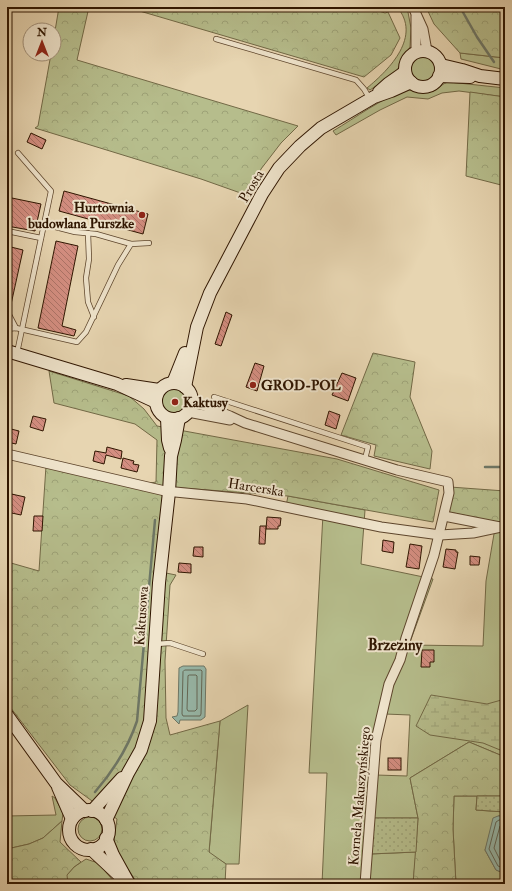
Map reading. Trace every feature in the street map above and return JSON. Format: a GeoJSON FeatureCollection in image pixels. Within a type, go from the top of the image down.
{"type":"FeatureCollection","features":[{"type":"Feature","properties":{"kind":"street"},"geometry":{"type":"LineString","coordinates":[[414,10],[423,30],[421,52]]}},
{"type":"Feature","properties":{"kind":"street"},"geometry":{"type":"LineString","coordinates":[[421,52],[435,55],[440,71],[436,81],[428,86],[419,86],[408,77],[405,67],[407,60],[421,52]]}},
{"type":"Feature","properties":{"kind":"street"},"geometry":{"type":"LineString","coordinates":[[440,71],[505,80]]}},
{"type":"Feature","properties":{"kind":"street","name":"Prosta"},"geometry":{"type":"LineString","coordinates":[[179,385],[191,342],[204,305],[259,200],[279,168],[296,149],[315,132],[408,77]]}},
{"type":"Feature","properties":{"kind":"street"},"geometry":{"type":"LineString","coordinates":[[12,352],[136,390],[156,402]]}},
{"type":"Feature","properties":{"kind":"street"},"geometry":{"type":"LineString","coordinates":[[181,412],[190,393],[179,385],[164,386],[157,396],[156,402],[158,410],[245,422],[365,460]]}},
{"type":"Feature","properties":{"kind":"street"},"geometry":{"type":"LineString","coordinates":[[136,390],[160,390]]}},
{"type":"Feature","properties":{"kind":"street","name":"Kaktusowa"},"geometry":{"type":"LineString","coordinates":[[106,820],[128,773],[141,750],[150,721],[154,644],[169,492],[171,456],[181,412]]}},
{"type":"Feature","properties":{"kind":"street","name":"Harcerska"},"geometry":{"type":"LineString","coordinates":[[7,454],[169,492],[248,498],[381,527],[440,535],[473,533],[503,527]]}},
{"type":"Feature","properties":{"kind":"street","name":"Kornela Makuszyńskiego"},"geometry":{"type":"LineString","coordinates":[[365,460],[409,473],[448,482],[449,493],[440,535],[428,576],[406,638],[400,660],[389,684],[376,740],[365,884]]}},
{"type":"Feature","properties":{"kind":"street","name":"Harcerska"},"geometry":{"type":"LineString","coordinates":[[444,516],[503,527]]}},
{"type":"Feature","properties":{"kind":"street"},"geometry":{"type":"LineString","coordinates":[[7,715],[56,783],[72,819]]}},
{"type":"Feature","properties":{"kind":"street","name":"Kaktusowa"},"geometry":{"type":"LineString","coordinates":[[88,810],[128,773]]}},
{"type":"Feature","properties":{"kind":"street"},"geometry":{"type":"LineString","coordinates":[[56,783],[88,810],[100,814],[106,820],[108,831],[106,838],[100,846],[91,849],[80,848],[71,838],[69,830],[72,819],[78,813],[88,810]]}},
{"type":"Feature","properties":{"kind":"street"},"geometry":{"type":"LineString","coordinates":[[106,838],[128,883]]}},
{"type":"Feature","properties":{"kind":"street"},"geometry":{"type":"LineString","coordinates":[[91,849],[128,883]]}},
{"type":"Feature","properties":{"kind":"lane"},"geometry":{"type":"LineString","coordinates":[[216,39],[356,80],[372,98]]}},
{"type":"Feature","properties":{"kind":"lane"},"geometry":{"type":"LineString","coordinates":[[12,352],[22,330],[51,191],[18,153]]}},
{"type":"Feature","properties":{"kind":"lane"},"geometry":{"type":"LineString","coordinates":[[44,224],[131,244],[149,243]]}},
{"type":"Feature","properties":{"kind":"lane"},"geometry":{"type":"LineString","coordinates":[[7,231],[41,238]]}},
{"type":"Feature","properties":{"kind":"lane"},"geometry":{"type":"LineString","coordinates":[[88,233],[89,259],[86,278],[88,302],[94,317]]}},
{"type":"Feature","properties":{"kind":"lane"},"geometry":{"type":"LineString","coordinates":[[7,329],[16,328],[77,342],[86,332],[118,265],[131,244]]}},
{"type":"Feature","properties":{"kind":"lane"},"geometry":{"type":"LineString","coordinates":[[7,311],[16,328]]}},
{"type":"Feature","properties":{"kind":"lane"},"geometry":{"type":"LineString","coordinates":[[214,397],[368,447],[365,460]]}},
{"type":"Feature","properties":{"kind":"lane"},"geometry":{"type":"LineString","coordinates":[[154,644],[170,643],[203,654]]}},
{"type":"Feature","properties":{"kind":"green space"},"geometry":{"type":"Polygon","coordinates":[[[59,7],[89,7],[77,60],[298,126],[281,143],[261,169],[249,196],[201,179],[35,128],[38,126],[50,62],[62,62],[62,22],[56,22],[59,7]]]}},
{"type":"Feature","properties":{"kind":"green space"},"geometry":{"type":"Polygon","coordinates":[[[126,7],[366,7],[385,13],[388,12],[400,38],[391,55],[364,77],[126,7]]]}},
{"type":"Feature","properties":{"kind":"green space"},"geometry":{"type":"Polygon","coordinates":[[[397,7],[407,7],[411,28],[410,47],[395,73],[370,90],[367,88],[393,62],[405,40],[406,29],[404,18],[397,7]]]}},
{"type":"Feature","properties":{"kind":"green space"},"geometry":{"type":"Polygon","coordinates":[[[426,7],[505,7],[505,58],[460,53],[434,24],[426,7]]]}},
{"type":"Feature","properties":{"kind":"green space"},"geometry":{"type":"Polygon","coordinates":[[[460,53],[505,58],[505,70],[461,59],[460,53]]]}},
{"type":"Feature","properties":{"kind":"green space"},"geometry":{"type":"Polygon","coordinates":[[[423,57],[432,60],[435,69],[432,78],[423,81],[414,78],[411,69],[414,60],[423,57]]]}},
{"type":"Feature","properties":{"kind":"green space"},"geometry":{"type":"Polygon","coordinates":[[[449,82],[505,88],[505,97],[459,91],[442,93],[428,99],[407,97],[380,110],[336,135],[333,131],[378,103],[406,90],[429,92],[449,82]]]}},
{"type":"Feature","properties":{"kind":"green space"},"geometry":{"type":"Polygon","coordinates":[[[470,92],[505,97],[505,186],[466,176],[470,92]]]}},
{"type":"Feature","properties":{"kind":"green space"},"geometry":{"type":"Polygon","coordinates":[[[373,353],[415,362],[410,397],[432,451],[430,469],[374,456],[376,445],[341,435],[373,353]]]}},
{"type":"Feature","properties":{"kind":"green space"},"geometry":{"type":"Polygon","coordinates":[[[49,371],[129,396],[144,409],[157,426],[337,459],[439,490],[433,522],[288,496],[168,487],[166,573],[176,575],[170,585],[165,661],[166,718],[170,735],[220,721],[209,852],[226,864],[225,884],[138,884],[113,847],[117,819],[70,785],[7,703],[7,582],[11,563],[39,571],[46,466],[134,486],[156,482],[157,440],[135,424],[54,403],[49,371]]]}},
{"type":"Feature","properties":{"kind":"green space"},"geometry":{"type":"Polygon","coordinates":[[[174,388],[183,392],[187,401],[183,410],[174,414],[165,410],[161,401],[165,392],[174,388]]]}},
{"type":"Feature","properties":{"kind":"green space"},"geometry":{"type":"Polygon","coordinates":[[[450,487],[505,491],[505,524],[449,512],[450,487]]]}},
{"type":"Feature","properties":{"kind":"green space"},"geometry":{"type":"Polygon","coordinates":[[[288,496],[365,510],[361,564],[433,579],[409,645],[483,646],[486,581],[495,528],[505,528],[505,757],[469,742],[410,778],[418,818],[373,818],[370,854],[416,852],[413,884],[322,884],[327,773],[309,773],[323,514],[286,506],[288,496]],[[385,714],[378,739],[376,775],[407,776],[410,715],[385,714]]]}},
{"type":"Feature","properties":{"kind":"green space"},"geometry":{"type":"Polygon","coordinates":[[[431,695],[487,704],[505,699],[505,752],[483,743],[430,735],[416,726],[431,695]]]}},
{"type":"Feature","properties":{"kind":"green space"},"geometry":{"type":"Polygon","coordinates":[[[248,705],[239,864],[226,864],[209,853],[220,721],[248,705]]]}},
{"type":"Feature","properties":{"kind":"green space"},"geometry":{"type":"Polygon","coordinates":[[[469,742],[505,757],[505,796],[454,796],[453,829],[456,884],[413,884],[418,818],[410,778],[469,742]]]}},
{"type":"Feature","properties":{"kind":"green space"},"geometry":{"type":"Polygon","coordinates":[[[52,796],[55,798],[63,813],[62,821],[43,838],[29,844],[7,849],[7,816],[56,815],[52,796]]]}},
{"type":"Feature","properties":{"kind":"green space"},"geometry":{"type":"Polygon","coordinates":[[[454,796],[477,796],[476,810],[505,812],[505,816],[498,816],[485,850],[496,870],[501,872],[500,884],[456,884],[453,829],[454,796]]]}},
{"type":"Feature","properties":{"kind":"green space"},"geometry":{"type":"Polygon","coordinates":[[[477,796],[505,796],[505,812],[476,810],[477,796]]]}},
{"type":"Feature","properties":{"kind":"green space"},"geometry":{"type":"Polygon","coordinates":[[[90,817],[98,821],[102,829],[98,837],[90,841],[82,837],[78,829],[82,821],[90,817]]]}},
{"type":"Feature","properties":{"kind":"green space"},"geometry":{"type":"Polygon","coordinates":[[[373,818],[418,818],[416,852],[370,854],[373,818]]]}},
{"type":"Feature","properties":{"kind":"green space"},"geometry":{"type":"Polygon","coordinates":[[[62,821],[60,842],[81,862],[67,875],[68,884],[7,884],[7,849],[29,844],[43,838],[62,821]]]}},
{"type":"Feature","properties":{"kind":"green space"},"geometry":{"type":"Polygon","coordinates":[[[86,859],[98,863],[116,884],[68,884],[66,876],[74,867],[86,859]]]}},
{"type":"Feature","properties":{"kind":"water"},"geometry":{"type":"Polygon","coordinates":[[[183,666],[204,666],[206,669],[205,717],[201,720],[180,720],[179,724],[172,717],[177,716],[178,712],[179,668],[183,666]]]}},
{"type":"Feature","properties":{"kind":"water"},"geometry":{"type":"Polygon","coordinates":[[[505,816],[505,884],[500,884],[501,872],[496,870],[485,850],[493,818],[505,816]]]}},
{"type":"Feature","properties":{"kind":"building"},"geometry":{"type":"Polygon","coordinates":[[[31,133],[46,140],[42,149],[27,142],[31,133]]]}},
{"type":"Feature","properties":{"kind":"building"},"geometry":{"type":"Polygon","coordinates":[[[64,191],[148,214],[143,234],[59,211],[64,191]]]}},
{"type":"Feature","properties":{"kind":"building"},"geometry":{"type":"Polygon","coordinates":[[[7,197],[41,204],[35,231],[7,226],[7,197]]]}},
{"type":"Feature","properties":{"kind":"building"},"geometry":{"type":"Polygon","coordinates":[[[56,241],[78,246],[62,326],[76,330],[74,336],[38,328],[56,241]]]}},
{"type":"Feature","properties":{"kind":"building"},"geometry":{"type":"Polygon","coordinates":[[[7,246],[23,250],[10,309],[7,307],[7,246]]]}},
{"type":"Feature","properties":{"kind":"building"},"geometry":{"type":"Polygon","coordinates":[[[226,312],[232,315],[221,346],[215,344],[226,312]]]}},
{"type":"Feature","properties":{"kind":"building"},"geometry":{"type":"Polygon","coordinates":[[[255,363],[264,366],[257,391],[246,387],[255,363]]]}},
{"type":"Feature","properties":{"kind":"building"},"geometry":{"type":"Polygon","coordinates":[[[342,373],[356,378],[348,401],[332,395],[342,373]]]}},
{"type":"Feature","properties":{"kind":"building"},"geometry":{"type":"Polygon","coordinates":[[[329,411],[340,415],[336,429],[325,425],[329,411]]]}},
{"type":"Feature","properties":{"kind":"building"},"geometry":{"type":"Polygon","coordinates":[[[33,416],[46,419],[43,431],[30,427],[33,416]]]}},
{"type":"Feature","properties":{"kind":"building"},"geometry":{"type":"Polygon","coordinates":[[[7,428],[19,431],[16,444],[7,442],[7,428]]]}},
{"type":"Feature","properties":{"kind":"building"},"geometry":{"type":"Polygon","coordinates":[[[107,447],[122,451],[121,459],[106,455],[104,464],[93,461],[95,451],[106,453],[107,447]]]}},
{"type":"Feature","properties":{"kind":"building"},"geometry":{"type":"Polygon","coordinates":[[[123,458],[134,461],[133,464],[139,465],[137,472],[121,468],[123,458]]]}},
{"type":"Feature","properties":{"kind":"building"},"geometry":{"type":"Polygon","coordinates":[[[7,493],[25,497],[21,515],[7,512],[7,493]]]}},
{"type":"Feature","properties":{"kind":"building"},"geometry":{"type":"Polygon","coordinates":[[[34,516],[43,516],[42,531],[33,531],[34,516]]]}},
{"type":"Feature","properties":{"kind":"building"},"geometry":{"type":"Polygon","coordinates":[[[267,517],[281,518],[278,529],[266,529],[267,517]]]}},
{"type":"Feature","properties":{"kind":"building"},"geometry":{"type":"Polygon","coordinates":[[[260,526],[266,526],[265,544],[259,544],[260,526]]]}},
{"type":"Feature","properties":{"kind":"building"},"geometry":{"type":"Polygon","coordinates":[[[383,540],[394,542],[393,553],[382,551],[383,540]]]}},
{"type":"Feature","properties":{"kind":"building"},"geometry":{"type":"Polygon","coordinates":[[[410,544],[422,546],[419,569],[406,567],[410,544]]]}},
{"type":"Feature","properties":{"kind":"building"},"geometry":{"type":"Polygon","coordinates":[[[194,547],[203,547],[203,557],[193,556],[194,547]]]}},
{"type":"Feature","properties":{"kind":"building"},"geometry":{"type":"Polygon","coordinates":[[[446,549],[456,550],[456,552],[458,552],[455,569],[443,567],[446,549]]]}},
{"type":"Feature","properties":{"kind":"building"},"geometry":{"type":"Polygon","coordinates":[[[470,556],[480,557],[479,565],[470,565],[470,556]]]}},
{"type":"Feature","properties":{"kind":"building"},"geometry":{"type":"Polygon","coordinates":[[[179,563],[191,564],[191,573],[178,572],[179,563]]]}},
{"type":"Feature","properties":{"kind":"building"},"geometry":{"type":"Polygon","coordinates":[[[422,650],[434,650],[434,662],[430,662],[430,667],[421,667],[422,650]]]}},
{"type":"Feature","properties":{"kind":"building"},"geometry":{"type":"Polygon","coordinates":[[[388,758],[401,758],[401,770],[388,770],[388,758]]]}},
{"type":"Feature","properties":{"kind":"waterway"},"geometry":{"type":"LineString","coordinates":[[460,7],[477,37],[494,62]]}},
{"type":"Feature","properties":{"kind":"waterway"},"geometry":{"type":"LineString","coordinates":[[485,467],[505,467]]}},
{"type":"Feature","properties":{"kind":"waterway"},"geometry":{"type":"LineString","coordinates":[[95,792],[120,758],[137,721],[155,520]]}},
{"type":"Feature","properties":{"kind":"place","name":"Hurtownia budowlana Purszke"},"geometry":{"type":"Point","coordinates":[142,215]}},
{"type":"Feature","properties":{"kind":"place","name":"GROD-POL"},"geometry":{"type":"Point","coordinates":[253,385]}},
{"type":"Feature","properties":{"kind":"place","name":"Kaktusy"},"geometry":{"type":"Point","coordinates":[175,402]}},
{"type":"Feature","properties":{"kind":"district","name":"Brzeziny"},"geometry":{"type":"Point","coordinates":[395,645]}}]}
